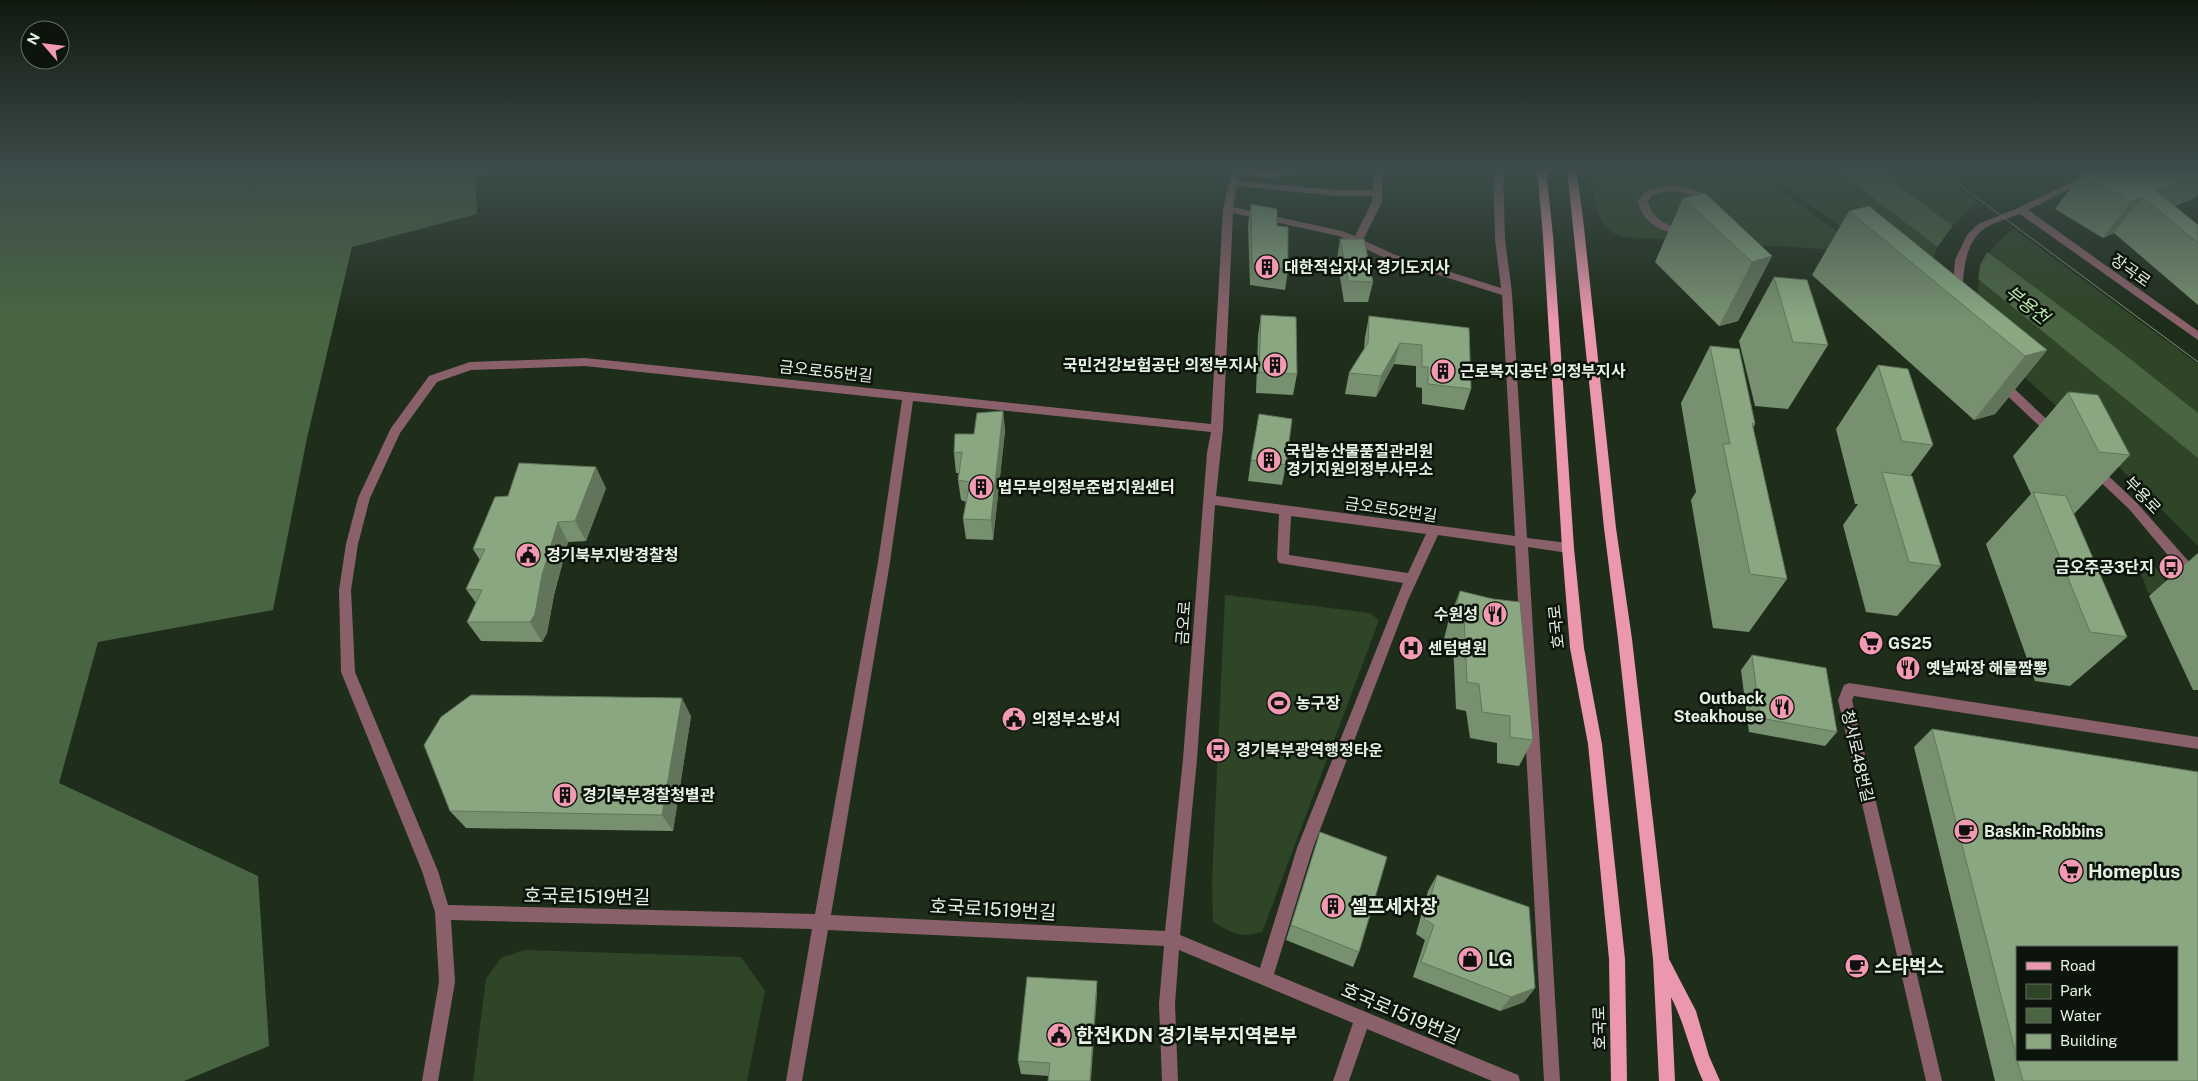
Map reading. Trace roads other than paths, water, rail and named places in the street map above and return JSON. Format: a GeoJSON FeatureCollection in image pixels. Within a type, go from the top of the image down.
{"type":"FeatureCollection","features":[{"type":"Feature","properties":{"kind":"main road","name":"호국로"},"geometry":{"type":"LineString","coordinates":[[1546,218],[1568,548],[1577,648],[1595,744],[1617,959],[1619,1081]]}},
{"type":"Feature","properties":{"kind":"main road"},"geometry":{"type":"LineString","coordinates":[[1578,218],[1610,528],[1626,639],[1661,958],[1667,1081]]}},
{"type":"Feature","properties":{"kind":"main road"},"geometry":{"type":"LineString","coordinates":[[1661,958],[1690,1017],[1701,1058],[1712,1081]]}},
{"type":"Feature","properties":{"kind":"street","name":"금오로"},"geometry":{"type":"LineString","coordinates":[[1170,1081],[1168,1004],[1172,939],[1190,759],[1217,429],[1228,218]]}},
{"type":"Feature","properties":{"kind":"street"},"geometry":{"type":"LineString","coordinates":[[1274,218],[1320,228],[1357,241],[1389,256],[1507,293]]}},
{"type":"Feature","properties":{"kind":"street"},"geometry":{"type":"LineString","coordinates":[[1357,241],[1369,218]]}},
{"type":"Feature","properties":{"kind":"street"},"geometry":{"type":"LineString","coordinates":[[1499,218],[1500,239],[1507,293],[1552,1081]]}},
{"type":"Feature","properties":{"kind":"street"},"geometry":{"type":"LineString","coordinates":[[1652,218],[1668,228],[1686,232],[1709,229],[1717,222],[1717,218]]}},
{"type":"Feature","properties":{"kind":"street"},"geometry":{"type":"LineString","coordinates":[[1959,303],[1957,272],[1965,248],[1981,226],[1998,218]]}},
{"type":"Feature","properties":{"kind":"street","name":"장곡로"},"geometry":{"type":"LineString","coordinates":[[2033,218],[2198,336]]}},
{"type":"Feature","properties":{"kind":"street","name":"금오로55번길"},"geometry":{"type":"LineString","coordinates":[[443,912],[430,871],[348,672],[345,590],[352,544],[364,498],[395,431],[433,379],[470,366],[585,362],[1217,429]]}},
{"type":"Feature","properties":{"kind":"street"},"geometry":{"type":"LineString","coordinates":[[1996,375],[2001,383],[2060,439]]}},
{"type":"Feature","properties":{"kind":"street"},"geometry":{"type":"LineString","coordinates":[[794,1081],[884,562],[908,396]]}},
{"type":"Feature","properties":{"kind":"street","name":"부용로"},"geometry":{"type":"LineString","coordinates":[[2082,459],[2133,506],[2198,581]]}},
{"type":"Feature","properties":{"kind":"street","name":"금오로52번길"},"geometry":{"type":"LineString","coordinates":[[1210,500],[1521,544],[1568,548]]}},
{"type":"Feature","properties":{"kind":"street"},"geometry":{"type":"LineString","coordinates":[[1284,510],[1283,559],[1411,579]]}},
{"type":"Feature","properties":{"kind":"street"},"geometry":{"type":"LineString","coordinates":[[1265,978],[1305,848],[1411,579],[1434,531]]}},
{"type":"Feature","properties":{"kind":"street","name":"청사로48번길"},"geometry":{"type":"LineString","coordinates":[[1934,1081],[1845,700],[1849,689],[2198,743]]}},
{"type":"Feature","properties":{"kind":"street"},"geometry":{"type":"LineString","coordinates":[[430,1081],[447,982],[443,912]]}},
{"type":"Feature","properties":{"kind":"street","name":"호국로1519번길"},"geometry":{"type":"LineString","coordinates":[[443,912],[996,928],[1172,939],[1512,1081]]}},
{"type":"Feature","properties":{"kind":"street"},"geometry":{"type":"LineString","coordinates":[[1340,1081],[1362,1019]]}},
{"type":"Feature","properties":{"kind":"water","name":"부용천"},"geometry":{"type":"Polygon","coordinates":[[[1900,218],[1943,218],[2124,354],[2198,413],[2198,458],[1961,265],[1900,218]]]}},
{"type":"Feature","properties":{"kind":"tram line"},"geometry":{"type":"LineString","coordinates":[[2005,218],[2198,362]]}},
{"type":"Feature","properties":{"kind":"place","name":"대한적십자사 경기도지사"},"geometry":{"type":"Point","coordinates":[1267,267]}},
{"type":"Feature","properties":{"kind":"place","name":"국민건강보험공단 의정부지사"},"geometry":{"type":"Point","coordinates":[1275,365]}},
{"type":"Feature","properties":{"kind":"place","name":"근로복지공단 의정부지사"},"geometry":{"type":"Point","coordinates":[1443,371]}},
{"type":"Feature","properties":{"kind":"place","name":"국립농산물품질관리원 경기지원의정부사무소"},"geometry":{"type":"Point","coordinates":[1269,460]}},
{"type":"Feature","properties":{"kind":"place","name":"법무부의정부준법지원센터"},"geometry":{"type":"Point","coordinates":[981,487]}},
{"type":"Feature","properties":{"kind":"place","name":"경기북부지방경찰청"},"geometry":{"type":"Point","coordinates":[528,555]}},
{"type":"Feature","properties":{"kind":"place","name":"금오주공3단지"},"geometry":{"type":"Point","coordinates":[2171,567]}},
{"type":"Feature","properties":{"kind":"place","name":"수원성"},"geometry":{"type":"Point","coordinates":[1495,614]}},
{"type":"Feature","properties":{"kind":"place","name":"GS25"},"geometry":{"type":"Point","coordinates":[1871,643]}},
{"type":"Feature","properties":{"kind":"place","name":"센텀병원"},"geometry":{"type":"Point","coordinates":[1411,648]}},
{"type":"Feature","properties":{"kind":"place","name":"옛날짜장 해물짬뽕"},"geometry":{"type":"Point","coordinates":[1908,668]}},
{"type":"Feature","properties":{"kind":"place","name":"농구장"},"geometry":{"type":"Point","coordinates":[1279,703]}},
{"type":"Feature","properties":{"kind":"place","name":"Outback Steakhouse"},"geometry":{"type":"Point","coordinates":[1782,707]}},
{"type":"Feature","properties":{"kind":"place","name":"의정부소방서"},"geometry":{"type":"Point","coordinates":[1014,719]}},
{"type":"Feature","properties":{"kind":"place","name":"경기북부광역행정타운"},"geometry":{"type":"Point","coordinates":[1218,750]}},
{"type":"Feature","properties":{"kind":"place","name":"경기북부경찰청별관"},"geometry":{"type":"Point","coordinates":[565,795]}},
{"type":"Feature","properties":{"kind":"place","name":"Baskin-Robbins"},"geometry":{"type":"Point","coordinates":[1966,831]}},
{"type":"Feature","properties":{"kind":"place","name":"Homeplus"},"geometry":{"type":"Point","coordinates":[2071,871]}},
{"type":"Feature","properties":{"kind":"place","name":"셀프세차장"},"geometry":{"type":"Point","coordinates":[1333,906]}},
{"type":"Feature","properties":{"kind":"place","name":"LG"},"geometry":{"type":"Point","coordinates":[1470,959]}},
{"type":"Feature","properties":{"kind":"place","name":"스타벅스"},"geometry":{"type":"Point","coordinates":[1857,966]}},
{"type":"Feature","properties":{"kind":"place","name":"한전KDN 경기북부지역본부"},"geometry":{"type":"Point","coordinates":[1059,1035]}}]}
